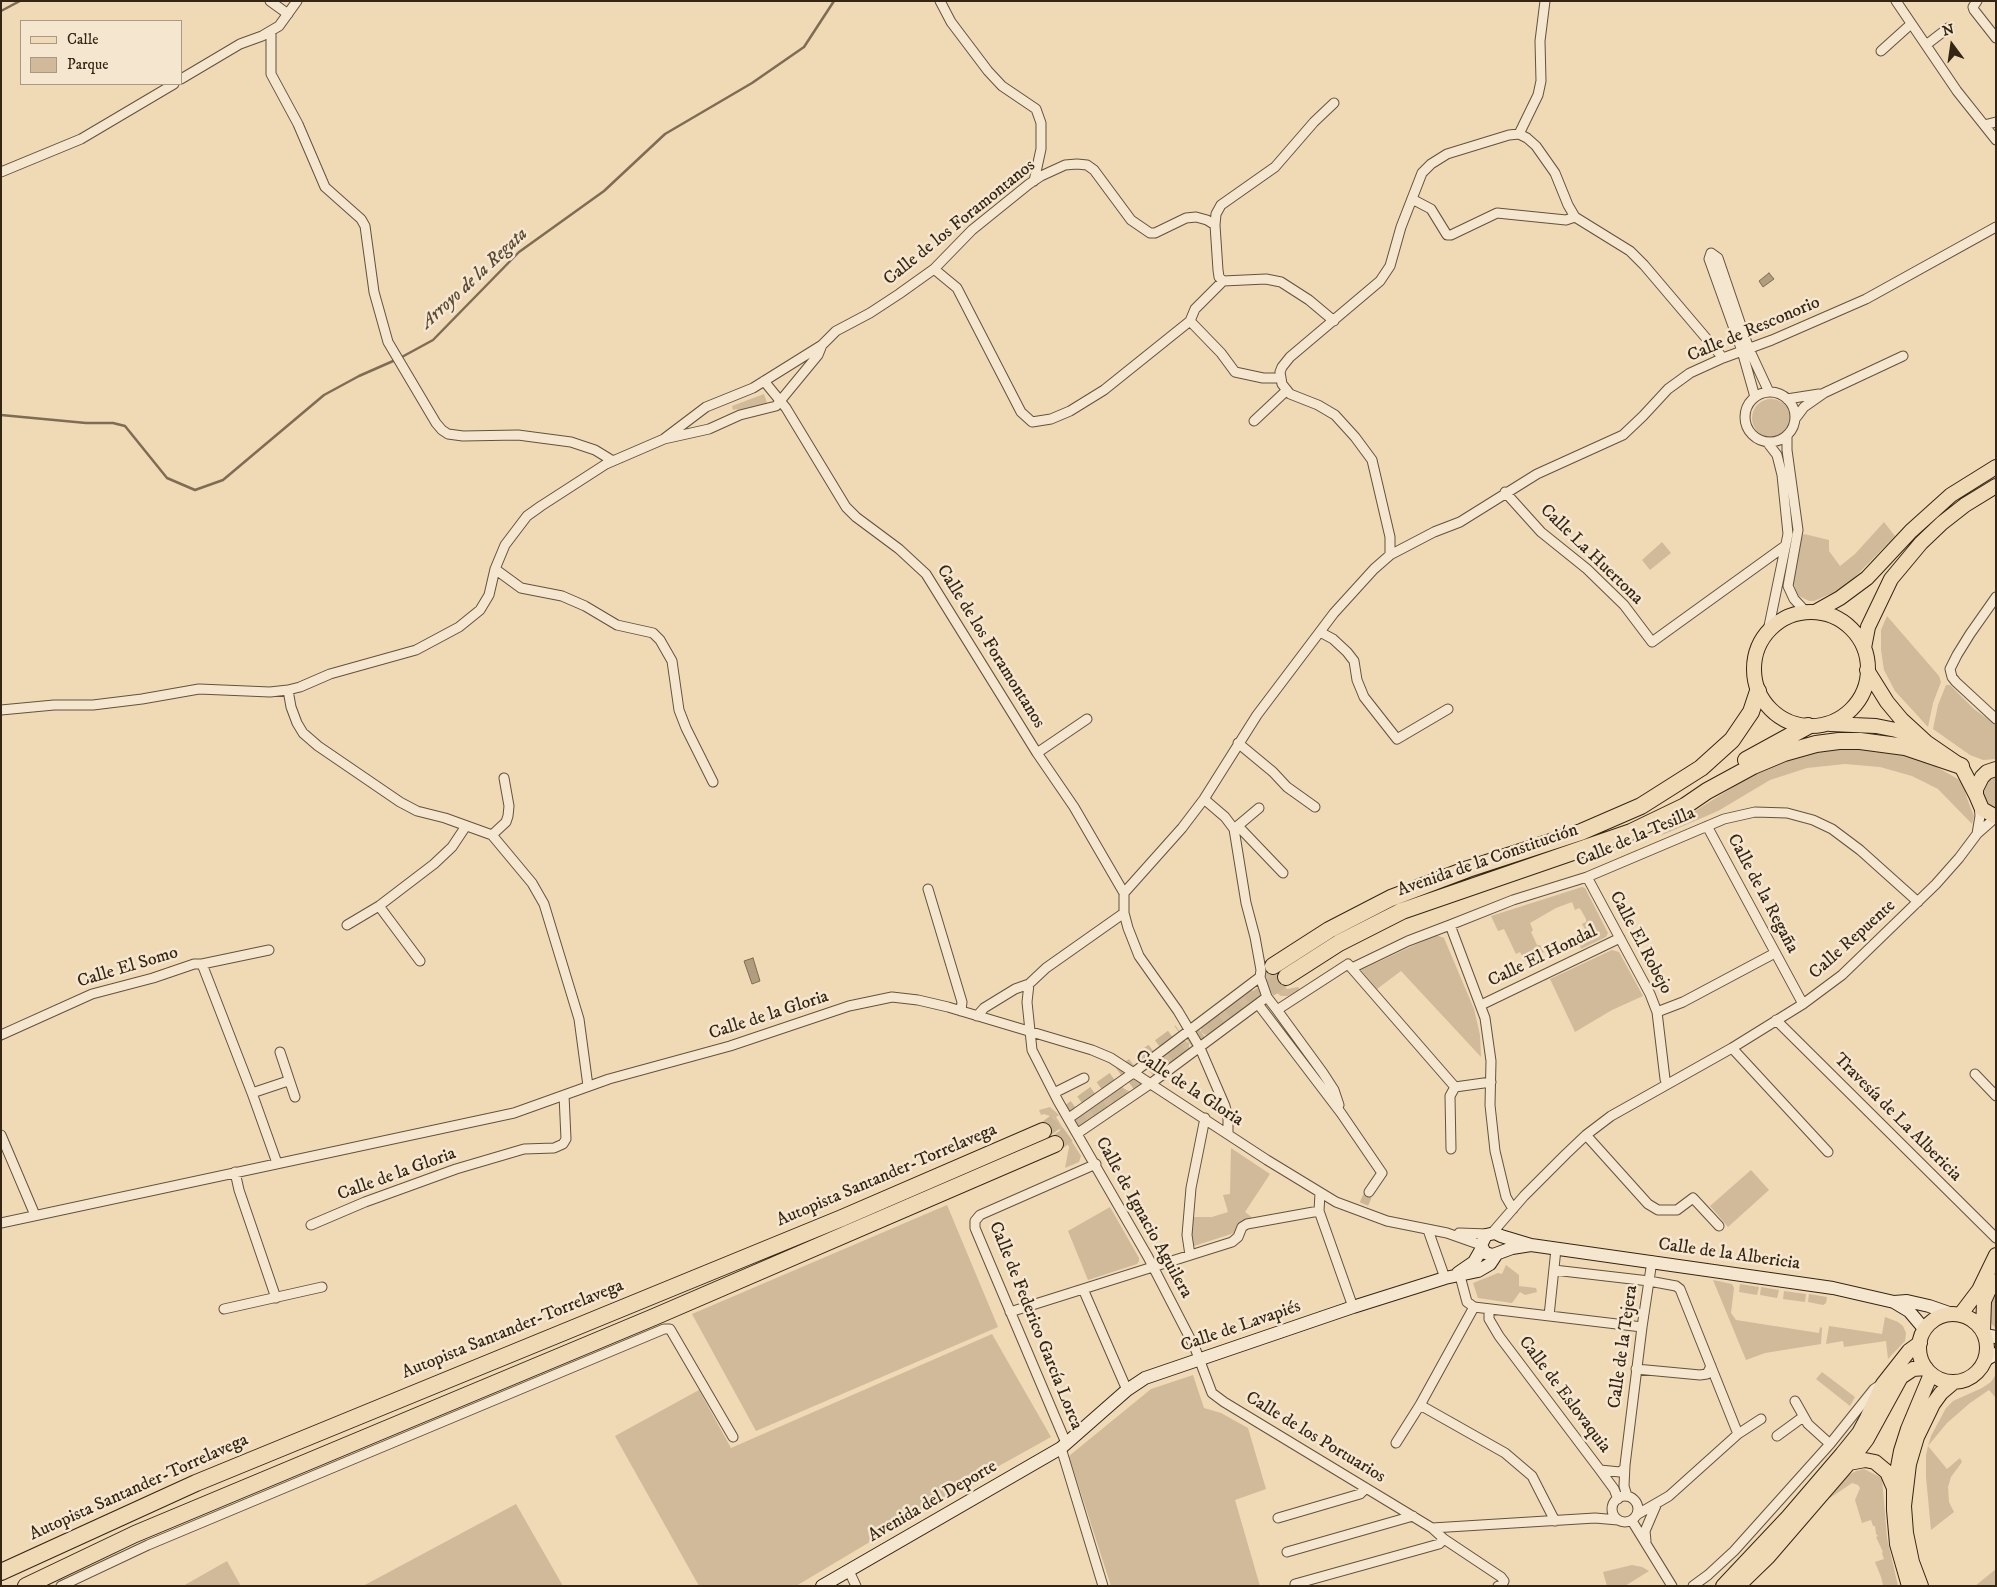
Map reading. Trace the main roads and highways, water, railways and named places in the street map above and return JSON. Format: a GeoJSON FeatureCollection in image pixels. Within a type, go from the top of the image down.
{"type":"FeatureCollection","features":[{"type":"Feature","properties":{"kind":"highway","name":"Avenida de la Constitución"},"geometry":{"type":"LineString","coordinates":[[1274,966],[1328,930],[1391,898],[1468,869],[1581,832],[1641,806],[1701,768],[1732,740],[1751,712],[1758,691]]}},
{"type":"Feature","properties":{"kind":"highway"},"geometry":{"type":"LineString","coordinates":[[1707,792],[1744,761],[1808,726]]}},
{"type":"Feature","properties":{"kind":"highway"},"geometry":{"type":"LineString","coordinates":[[1707,792],[1776,756],[1816,744],[1840,741],[1880,743],[1905,747],[1961,766]]}},
{"type":"Feature","properties":{"kind":"highway","name":"Avenida de la Constitución"},"geometry":{"type":"LineString","coordinates":[[1286,977],[1339,943],[1402,911],[1487,880],[1611,840],[1652,824],[1707,792]]}},
{"type":"Feature","properties":{"kind":"highway","name":"Autopista Santander-Torrelavega"},"geometry":{"type":"LineString","coordinates":[[1,1572],[196,1483],[842,1218],[1042,1131]]}},
{"type":"Feature","properties":{"kind":"highway","name":"Autopista Santander-Torrelavega"},"geometry":{"type":"LineString","coordinates":[[26,1586],[136,1534],[662,1314],[1055,1144]]}},
{"type":"Feature","properties":{"kind":"main road"},"geometry":{"type":"LineString","coordinates":[[1926,742],[1911,735],[1876,726],[1829,724],[1808,726],[1788,721],[1778,716],[1770,709],[1758,691],[1755,679],[1756,654],[1768,631],[1789,616],[1811,612],[1840,598],[1867,578],[1911,531],[1951,495],[1996,467]]}},
{"type":"Feature","properties":{"kind":"main road"},"geometry":{"type":"LineString","coordinates":[[1864,648],[1868,627],[1881,596],[1899,568],[1921,543],[1942,524],[1965,505],[1996,486]]}},
{"type":"Feature","properties":{"kind":"main road"},"geometry":{"type":"LineString","coordinates":[[1811,612],[1833,617],[1849,627],[1864,648],[1867,658],[1866,680],[1859,698],[1846,714],[1829,724]]}},
{"type":"Feature","properties":{"kind":"main road"},"geometry":{"type":"LineString","coordinates":[[1867,670],[1887,702],[1902,720],[1926,742],[1961,766],[1995,769]]}},
{"type":"Feature","properties":{"kind":"main road"},"geometry":{"type":"LineString","coordinates":[[1961,766],[1977,800],[1986,813],[1996,817]]}},
{"type":"Feature","properties":{"kind":"main road"},"geometry":{"type":"LineString","coordinates":[[1977,800],[1976,788],[1982,777],[1995,769]]}},
{"type":"Feature","properties":{"kind":"main road"},"geometry":{"type":"LineString","coordinates":[[1496,1232],[1504,1245],[1498,1254],[1488,1254],[1482,1246],[1483,1238],[1496,1232]]}},
{"type":"Feature","properties":{"kind":"main road","name":"Calle de la Albericia"},"geometry":{"type":"LineString","coordinates":[[1496,1232],[1531,1245],[1833,1288],[1894,1302],[1907,1301],[1956,1315]]}},
{"type":"Feature","properties":{"kind":"main road","name":"Calle de la Albericia"},"geometry":{"type":"LineString","coordinates":[[1498,1254],[1512,1248],[1531,1245]]}},
{"type":"Feature","properties":{"kind":"main road","name":"Calle de Lavapiés"},"geometry":{"type":"LineString","coordinates":[[1452,1277],[1474,1262],[1482,1246]]}},
{"type":"Feature","properties":{"kind":"main road","name":"Calle de Lavapiés"},"geometry":{"type":"LineString","coordinates":[[1063,1446],[1127,1390],[1145,1378],[1353,1307],[1478,1271],[1490,1264],[1498,1254]]}},
{"type":"Feature","properties":{"kind":"main road"},"geometry":{"type":"LineString","coordinates":[[1956,1315],[1979,1290],[1996,1255]]}},
{"type":"Feature","properties":{"kind":"main road"},"geometry":{"type":"LineString","coordinates":[[1922,1337],[1922,1361],[1929,1371],[1942,1380],[1954,1382],[1964,1380],[1973,1375],[1990,1357],[1987,1352],[1988,1334],[1984,1301],[1996,1276]]}},
{"type":"Feature","properties":{"kind":"main road","name":"Calle de la Albericia"},"geometry":{"type":"LineString","coordinates":[[1894,1302],[1909,1311],[1922,1337]]}},
{"type":"Feature","properties":{"kind":"main road"},"geometry":{"type":"LineString","coordinates":[[1723,1586],[1788,1518],[1853,1440],[1867,1418],[1883,1384],[1937,1319],[1956,1315],[1973,1320],[1988,1334]]}},
{"type":"Feature","properties":{"kind":"main road"},"geometry":{"type":"LineString","coordinates":[[1738,1586],[1768,1557],[1849,1463],[1867,1439],[1901,1377],[1913,1369],[1929,1371]]}},
{"type":"Feature","properties":{"kind":"main road"},"geometry":{"type":"LineString","coordinates":[[1909,1586],[1897,1544],[1894,1488],[1908,1429],[1929,1371]]}},
{"type":"Feature","properties":{"kind":"main road"},"geometry":{"type":"LineString","coordinates":[[1921,1586],[1912,1562],[1906,1533],[1904,1506],[1909,1464],[1917,1437],[1933,1404],[1941,1393],[1954,1382]]}},
{"type":"Feature","properties":{"kind":"main road","name":"Avenida del Deporte"},"geometry":{"type":"LineString","coordinates":[[822,1586],[1063,1446]]}},
{"type":"Feature","properties":{"kind":"main road"},"geometry":{"type":"LineString","coordinates":[[1849,1463],[1865,1460],[1875,1462],[1887,1472],[1894,1488]]}},
{"type":"Feature","properties":{"kind":"waterway"},"geometry":{"type":"LineString","coordinates":[[1,11],[20,1]]}},
{"type":"Feature","properties":{"kind":"waterway","name":"Arroyo de la Regata"},"geometry":{"type":"LineString","coordinates":[[1,415],[86,423],[113,423],[125,426],[167,478],[195,490],[223,480],[324,395],[433,340],[519,252],[604,191],[665,134],[752,83],[804,47],[834,1]]}},
{"type":"Feature","properties":{"kind":"tunnel"},"geometry":{"type":"LineString","coordinates":[[1055,1144],[1286,977]]}},
{"type":"Feature","properties":{"kind":"tunnel"},"geometry":{"type":"LineString","coordinates":[[1043,1131],[1180,1032]]}},
{"type":"Feature","properties":{"kind":"tunnel"},"geometry":{"type":"LineString","coordinates":[[1364,1204],[1369,1192]]}}]}
